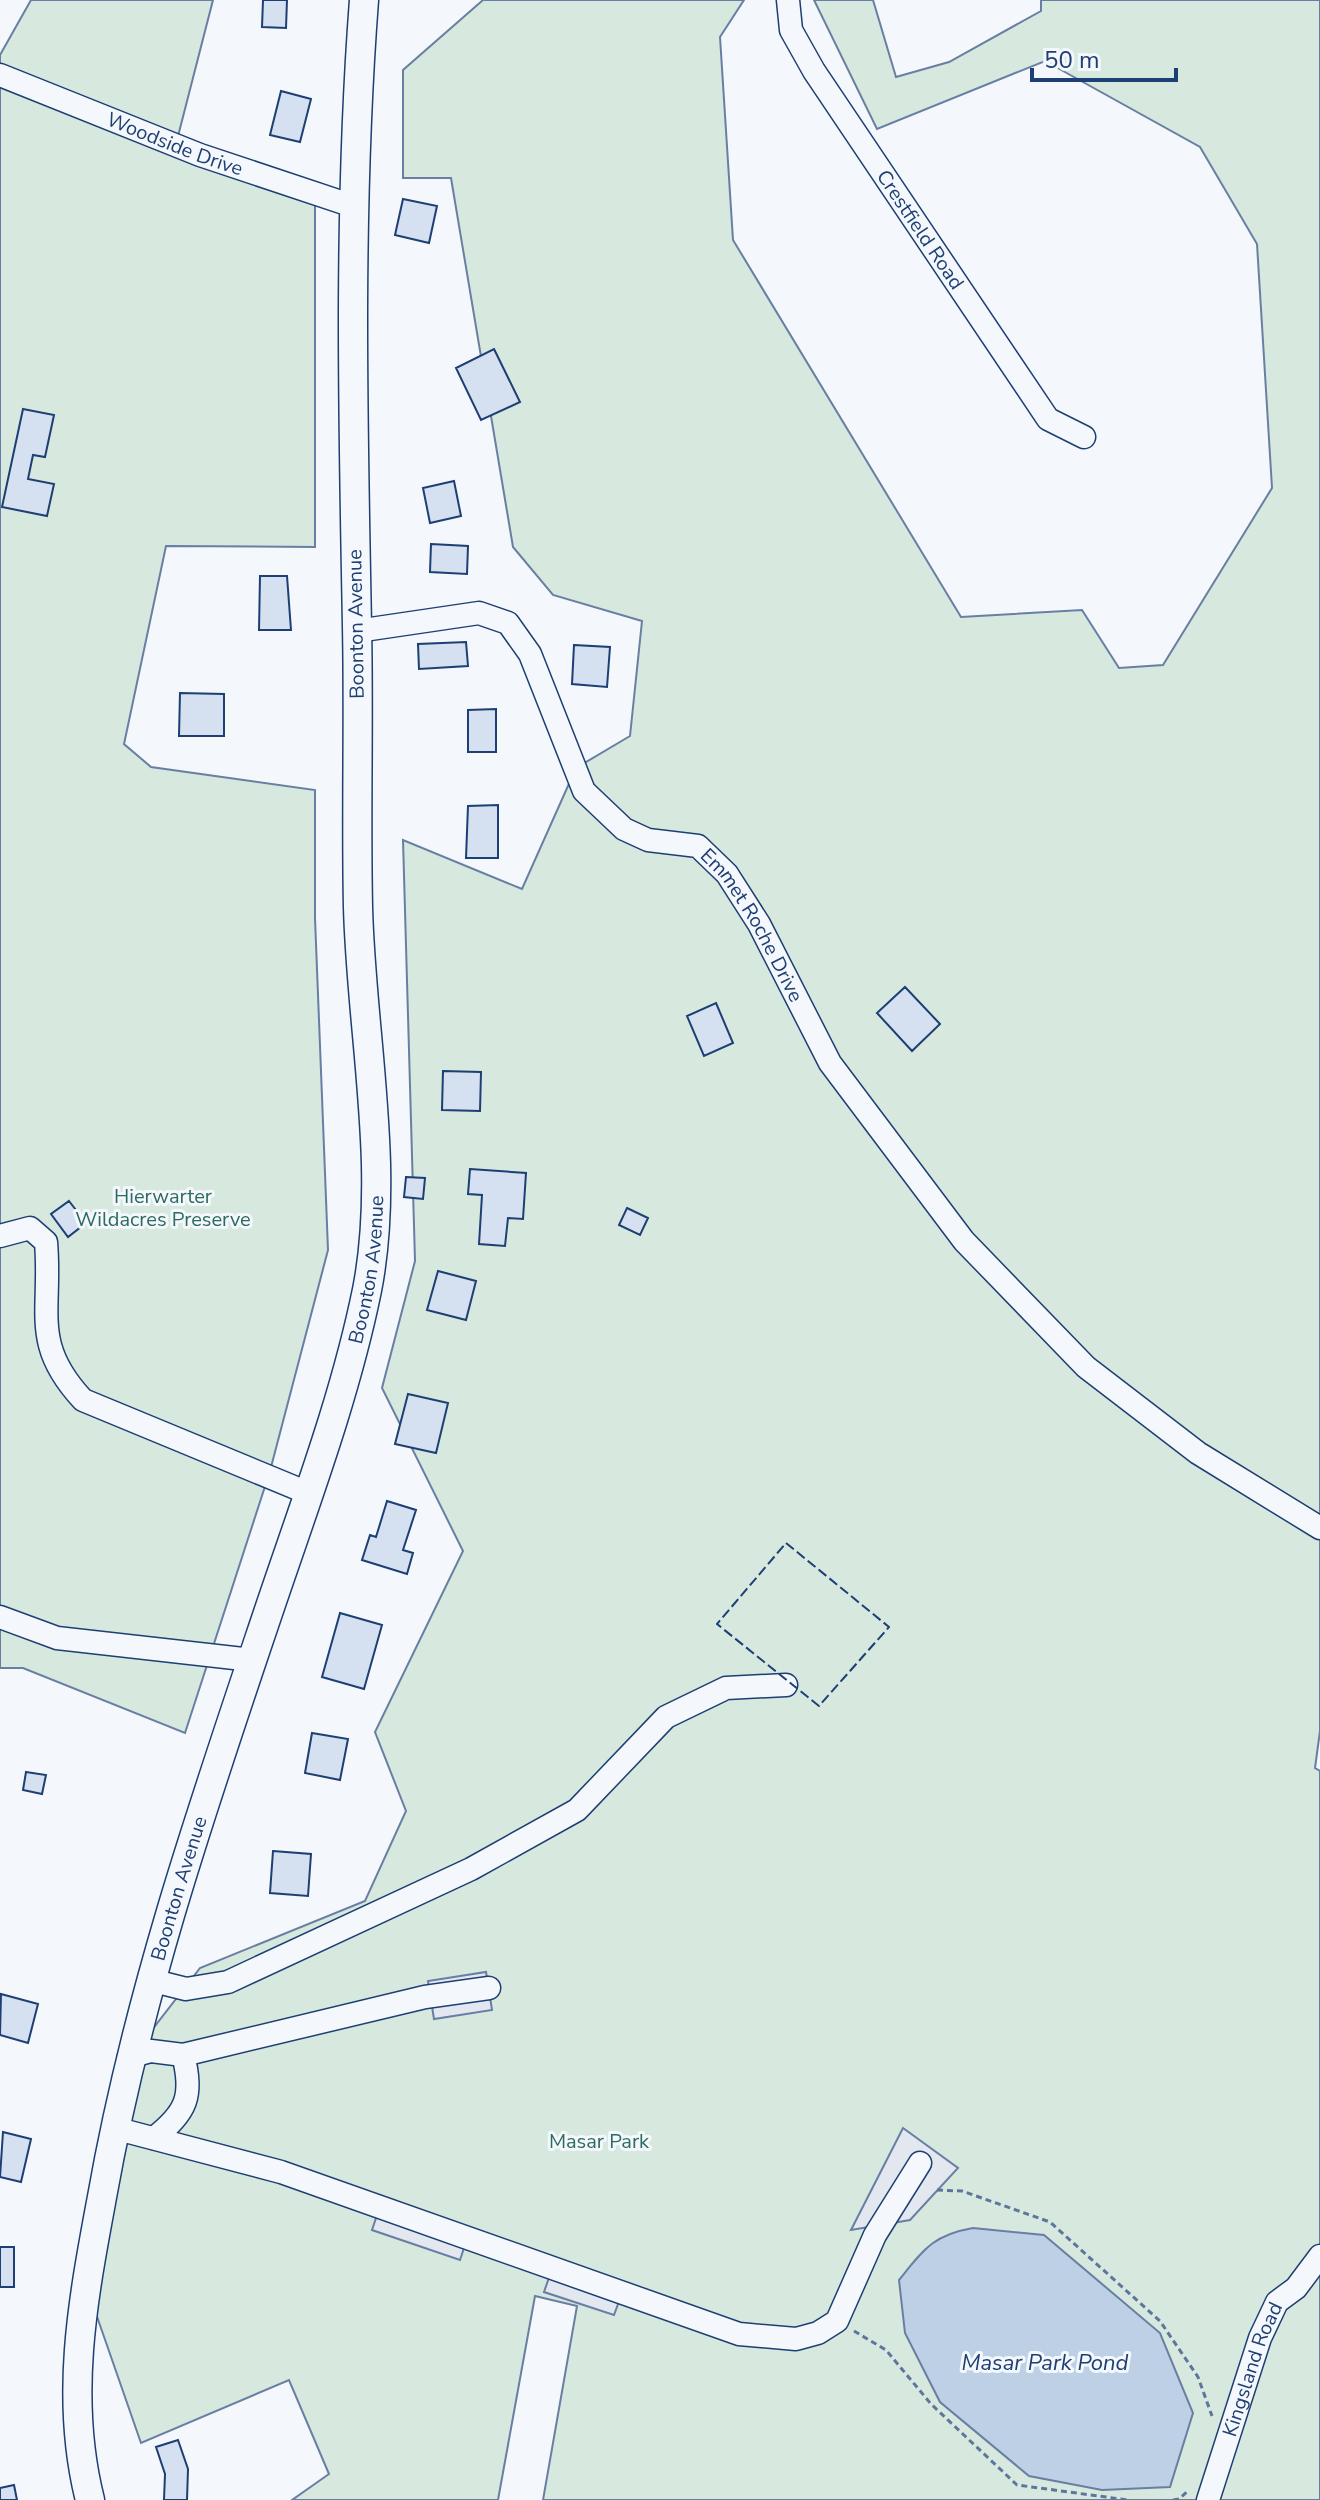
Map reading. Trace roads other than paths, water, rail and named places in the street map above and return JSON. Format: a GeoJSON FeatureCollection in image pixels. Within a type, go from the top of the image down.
{"type":"FeatureCollection","features":[{"type":"Feature","properties":{"kind":"main road","name":"Boonton Avenue"},"geometry":{"type":"LineString","coordinates":[[90,2500],[80,2455],[76,2363],[81,2311],[114,2128],[139,2047],[150,1980],[189,1849],[339,1395],[367,1291],[376,1212],[358,902],[353,206],[364,0]]}},
{"type":"Feature","properties":{"kind":"street","name":"Crestfield Road"},"geometry":{"type":"LineString","coordinates":[[788,0],[791,30],[814,71],[1048,419],[1084,437]]}},
{"type":"Feature","properties":{"kind":"street","name":"Woodside Drive"},"geometry":{"type":"LineString","coordinates":[[0,75],[200,155],[353,206]]}},
{"type":"Feature","properties":{"kind":"street","name":"Emmet Roche Drive"},"geometry":{"type":"LineString","coordinates":[[357,631],[479,613],[508,623],[530,654],[584,791],[624,829],[648,840],[698,846],[727,874],[759,924],[830,1063],[964,1241],[1086,1367],[1198,1453],[1320,1528]]}},
{"type":"Feature","properties":{"kind":"street"},"geometry":{"type":"LineString","coordinates":[[0,1236],[30,1228],[46,1242],[50,1285],[45,1338],[59,1375],[83,1400],[308,1493]]}},
{"type":"Feature","properties":{"kind":"street"},"geometry":{"type":"LineString","coordinates":[[0,1617],[57,1638],[252,1660]]}},
{"type":"Feature","properties":{"kind":"street"},"geometry":{"type":"LineString","coordinates":[[150,1980],[186,1989],[228,1982],[471,1869],[577,1810],[666,1717],[726,1688],[786,1685]]}},
{"type":"Feature","properties":{"kind":"street"},"geometry":{"type":"LineString","coordinates":[[139,2047],[183,2055],[425,1997],[489,1988]]}},
{"type":"Feature","properties":{"kind":"street"},"geometry":{"type":"LineString","coordinates":[[154,2138],[178,2120],[191,2084],[183,2055]]}},
{"type":"Feature","properties":{"kind":"street"},"geometry":{"type":"LineString","coordinates":[[114,2128],[281,2172],[739,2334],[796,2339],[818,2333],[837,2321],[875,2235],[920,2163]]}},
{"type":"Feature","properties":{"kind":"street","name":"Kingsland Road"},"geometry":{"type":"LineString","coordinates":[[1201,2493],[1277,2302],[1296,2288],[1320,2256]]}},
{"type":"Feature","properties":{"kind":"water","name":"Masar Park Pond"},"geometry":{"type":"Polygon","coordinates":[[[973,2228],[1044,2235],[1160,2333],[1193,2413],[1170,2487],[1102,2490],[1029,2476],[940,2402],[905,2333],[899,2280],[930,2245],[948,2235],[973,2228]]]}},
{"type":"Feature","properties":{"kind":"park label","name":"Hierwarter Wildacres Preserve"},"geometry":{"type":"Point","coordinates":[163,1208]}},
{"type":"Feature","properties":{"kind":"park label","name":"Masar Park"},"geometry":{"type":"Point","coordinates":[599,2141]}}]}
